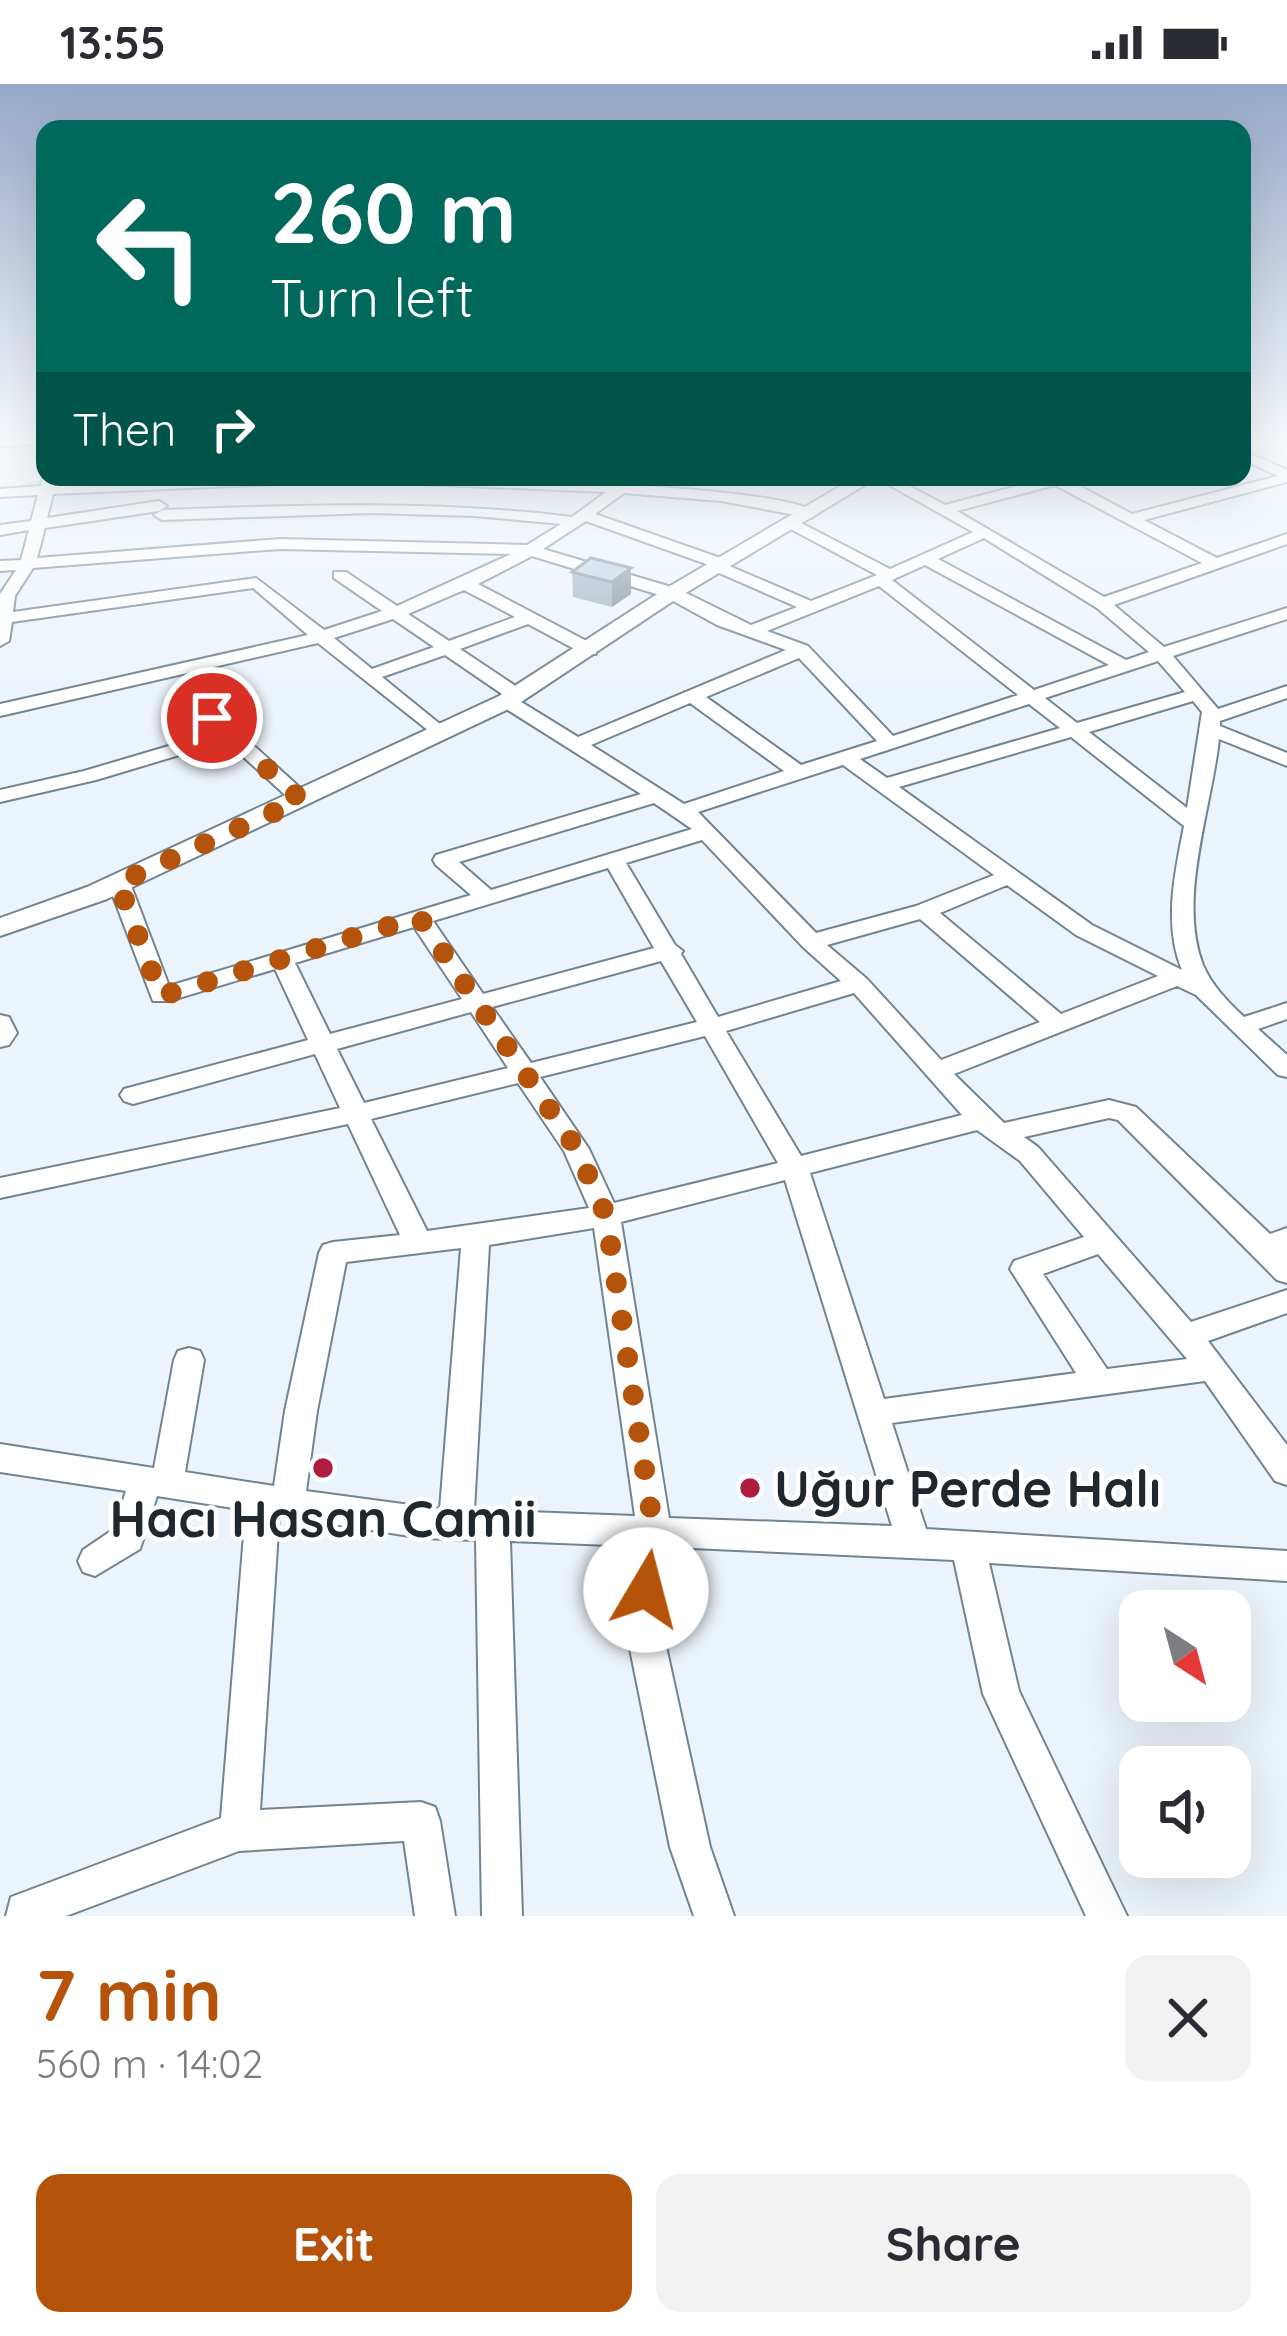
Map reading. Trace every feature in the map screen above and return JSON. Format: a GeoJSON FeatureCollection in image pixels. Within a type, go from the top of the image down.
{"type":"FeatureCollection","features":[{"type":"Feature","properties":{"kind":"main road"},"geometry":{"type":"LineString","coordinates":[[0,927],[118,883],[512,698],[786,523]]}},
{"type":"Feature","properties":{"kind":"street"},"geometry":{"type":"LineString","coordinates":[[0,530],[58,523]]}},
{"type":"Feature","properties":{"kind":"street"},"geometry":{"type":"LineString","coordinates":[[166,523],[179,551]]}},
{"type":"Feature","properties":{"kind":"street"},"geometry":{"type":"LineString","coordinates":[[0,710],[320,635],[466,584],[575,523]]}},
{"type":"Feature","properties":{"kind":"street"},"geometry":{"type":"LineString","coordinates":[[598,523],[723,562],[811,607]]}},
{"type":"Feature","properties":{"kind":"street"},"geometry":{"type":"LineString","coordinates":[[809,523],[886,577],[1196,825]]}},
{"type":"Feature","properties":{"kind":"street"},"geometry":{"type":"LineString","coordinates":[[966,523],[1104,603],[1166,656],[1198,694],[1211,723],[1182,910],[1186,946],[1204,990]]}},
{"type":"Feature","properties":{"kind":"street"},"geometry":{"type":"LineString","coordinates":[[1139,523],[1216,564]]}},
{"type":"Feature","properties":{"kind":"street"},"geometry":{"type":"LineString","coordinates":[[0,641],[7,596],[28,563],[37,526]]}},
{"type":"Feature","properties":{"kind":"street"},"geometry":{"type":"LineString","coordinates":[[752,631],[983,533]]}},
{"type":"Feature","properties":{"kind":"street"},"geometry":{"type":"LineString","coordinates":[[1104,603],[1287,538]]}},
{"type":"Feature","properties":{"kind":"street"},"geometry":{"type":"LineString","coordinates":[[0,566],[280,544],[529,550],[672,592],[802,650],[890,744]]}},
{"type":"Feature","properties":{"kind":"street"},"geometry":{"type":"LineString","coordinates":[[926,559],[1128,668]]}},
{"type":"Feature","properties":{"kind":"street"},"geometry":{"type":"LineString","coordinates":[[340,574],[706,832],[859,984],[990,1127],[1029,1154],[1213,1368],[1287,1471]]}},
{"type":"Feature","properties":{"kind":"street"},"geometry":{"type":"LineString","coordinates":[[4,618],[256,583],[439,734]]}},
{"type":"Feature","properties":{"kind":"street"},"geometry":{"type":"LineString","coordinates":[[466,584],[590,650]]}},
{"type":"Feature","properties":{"kind":"street"},"geometry":{"type":"LineString","coordinates":[[682,811],[1287,613]]}},
{"type":"Feature","properties":{"kind":"street"},"geometry":{"type":"LineString","coordinates":[[369,676],[527,619]]}},
{"type":"Feature","properties":{"kind":"street"},"geometry":{"type":"LineString","coordinates":[[580,743],[802,650]]}},
{"type":"Feature","properties":{"kind":"street"},"geometry":{"type":"LineString","coordinates":[[1211,723],[1287,692]]}},
{"type":"Feature","properties":{"kind":"street"},"geometry":{"type":"LineString","coordinates":[[884,785],[1198,694]]}},
{"type":"Feature","properties":{"kind":"street"},"geometry":{"type":"LineString","coordinates":[[692,696],[799,773]]}},
{"type":"Feature","properties":{"kind":"street"},"geometry":{"type":"LineString","coordinates":[[212,718],[301,800]]}},
{"type":"Feature","properties":{"kind":"street"},"geometry":{"type":"LineString","coordinates":[[1211,723],[1287,760]]}},
{"type":"Feature","properties":{"kind":"street"},"geometry":{"type":"LineString","coordinates":[[0,796],[89,776],[229,734]]}},
{"type":"Feature","properties":{"kind":"street"},"geometry":{"type":"LineString","coordinates":[[846,758],[1084,930],[1204,990],[1287,1069]]}},
{"type":"Feature","properties":{"kind":"street"},"geometry":{"type":"LineString","coordinates":[[485,896],[444,860],[658,795]]}},
{"type":"Feature","properties":{"kind":"street"},"geometry":{"type":"LineString","coordinates":[[118,883],[161,996],[706,832]]}},
{"type":"Feature","properties":{"kind":"street"},"geometry":{"type":"LineString","coordinates":[[613,859],[796,1170],[914,1543]]}},
{"type":"Feature","properties":{"kind":"street"},"geometry":{"type":"LineString","coordinates":[[812,942],[924,911],[1010,876]]}},
{"type":"Feature","properties":{"kind":"street"},"geometry":{"type":"LineString","coordinates":[[924,911],[1058,1024]]}},
{"type":"Feature","properties":{"kind":"street"},"geometry":{"type":"LineString","coordinates":[[419,917],[576,1148],[606,1215],[654,1532],[642,1619],[690,1847],[714,1916]]}},
{"type":"Feature","properties":{"kind":"street"},"geometry":{"type":"LineString","coordinates":[[133,1095],[671,951]]}},
{"type":"Feature","properties":{"kind":"street"},"geometry":{"type":"LineString","coordinates":[[281,958],[418,1243]]}},
{"type":"Feature","properties":{"kind":"street"},"geometry":{"type":"LineString","coordinates":[[937,1071],[1178,976]]}},
{"type":"Feature","properties":{"kind":"street"},"geometry":{"type":"LineString","coordinates":[[0,1188],[355,1114],[715,1026],[859,984]]}},
{"type":"Feature","properties":{"kind":"street"},"geometry":{"type":"LineString","coordinates":[[1243,1026],[1287,1011]]}},
{"type":"Feature","properties":{"kind":"street"},"geometry":{"type":"LineString","coordinates":[[0,1023],[5,1033],[0,1039]]}},
{"type":"Feature","properties":{"kind":"street"},"geometry":{"type":"LineString","coordinates":[[239,1831],[276,1501],[301,1411],[334,1253],[606,1215],[796,1170],[886,1140],[1109,1109],[1127,1113],[1276,1243],[1287,1272]]}},
{"type":"Feature","properties":{"kind":"street"},"geometry":{"type":"LineString","coordinates":[[476,1234],[475,1525],[502,1916]]}},
{"type":"Feature","properties":{"kind":"street"},"geometry":{"type":"LineString","coordinates":[[1100,1384],[1024,1269],[1104,1241]]}},
{"type":"Feature","properties":{"kind":"street"},"geometry":{"type":"LineString","coordinates":[[1186,1336],[1287,1301]]}},
{"type":"Feature","properties":{"kind":"street"},"geometry":{"type":"LineString","coordinates":[[95,1561],[128,1538],[157,1481],[190,1360]]}},
{"type":"Feature","properties":{"kind":"street"},"geometry":{"type":"LineString","coordinates":[[873,1414],[1213,1368]]}},
{"type":"Feature","properties":{"kind":"street"},"geometry":{"type":"LineString","coordinates":[[0,1458],[276,1501],[475,1525],[914,1543],[1287,1566]]}},
{"type":"Feature","properties":{"kind":"street"},"geometry":{"type":"LineString","coordinates":[[968,1547],[1001,1694],[1107,1916]]}},
{"type":"Feature","properties":{"kind":"street"},"geometry":{"type":"LineString","coordinates":[[26,1916],[26,1912],[239,1831],[421,1820],[435,1916]]}},
{"type":"Feature","properties":{"kind":"building"},"geometry":{"type":"Polygon","coordinates":[[[591,558],[631,568],[612,582],[572,572],[591,558]]]}},
{"type":"Feature","properties":{"kind":"place","name":"Hacı Hasan Camii"},"geometry":{"type":"Point","coordinates":[323,1468]}},
{"type":"Feature","properties":{"kind":"place","name":"Uğur Perde Halı"},"geometry":{"type":"Point","coordinates":[750,1488]}},
{"type":"Feature","properties":{"kind":"route"},"geometry":{"type":"LineString","coordinates":[[212,718],[301,800],[118,883],[161,996],[419,917],[576,1148],[606,1215],[654,1532],[646,1590]]}}]}
